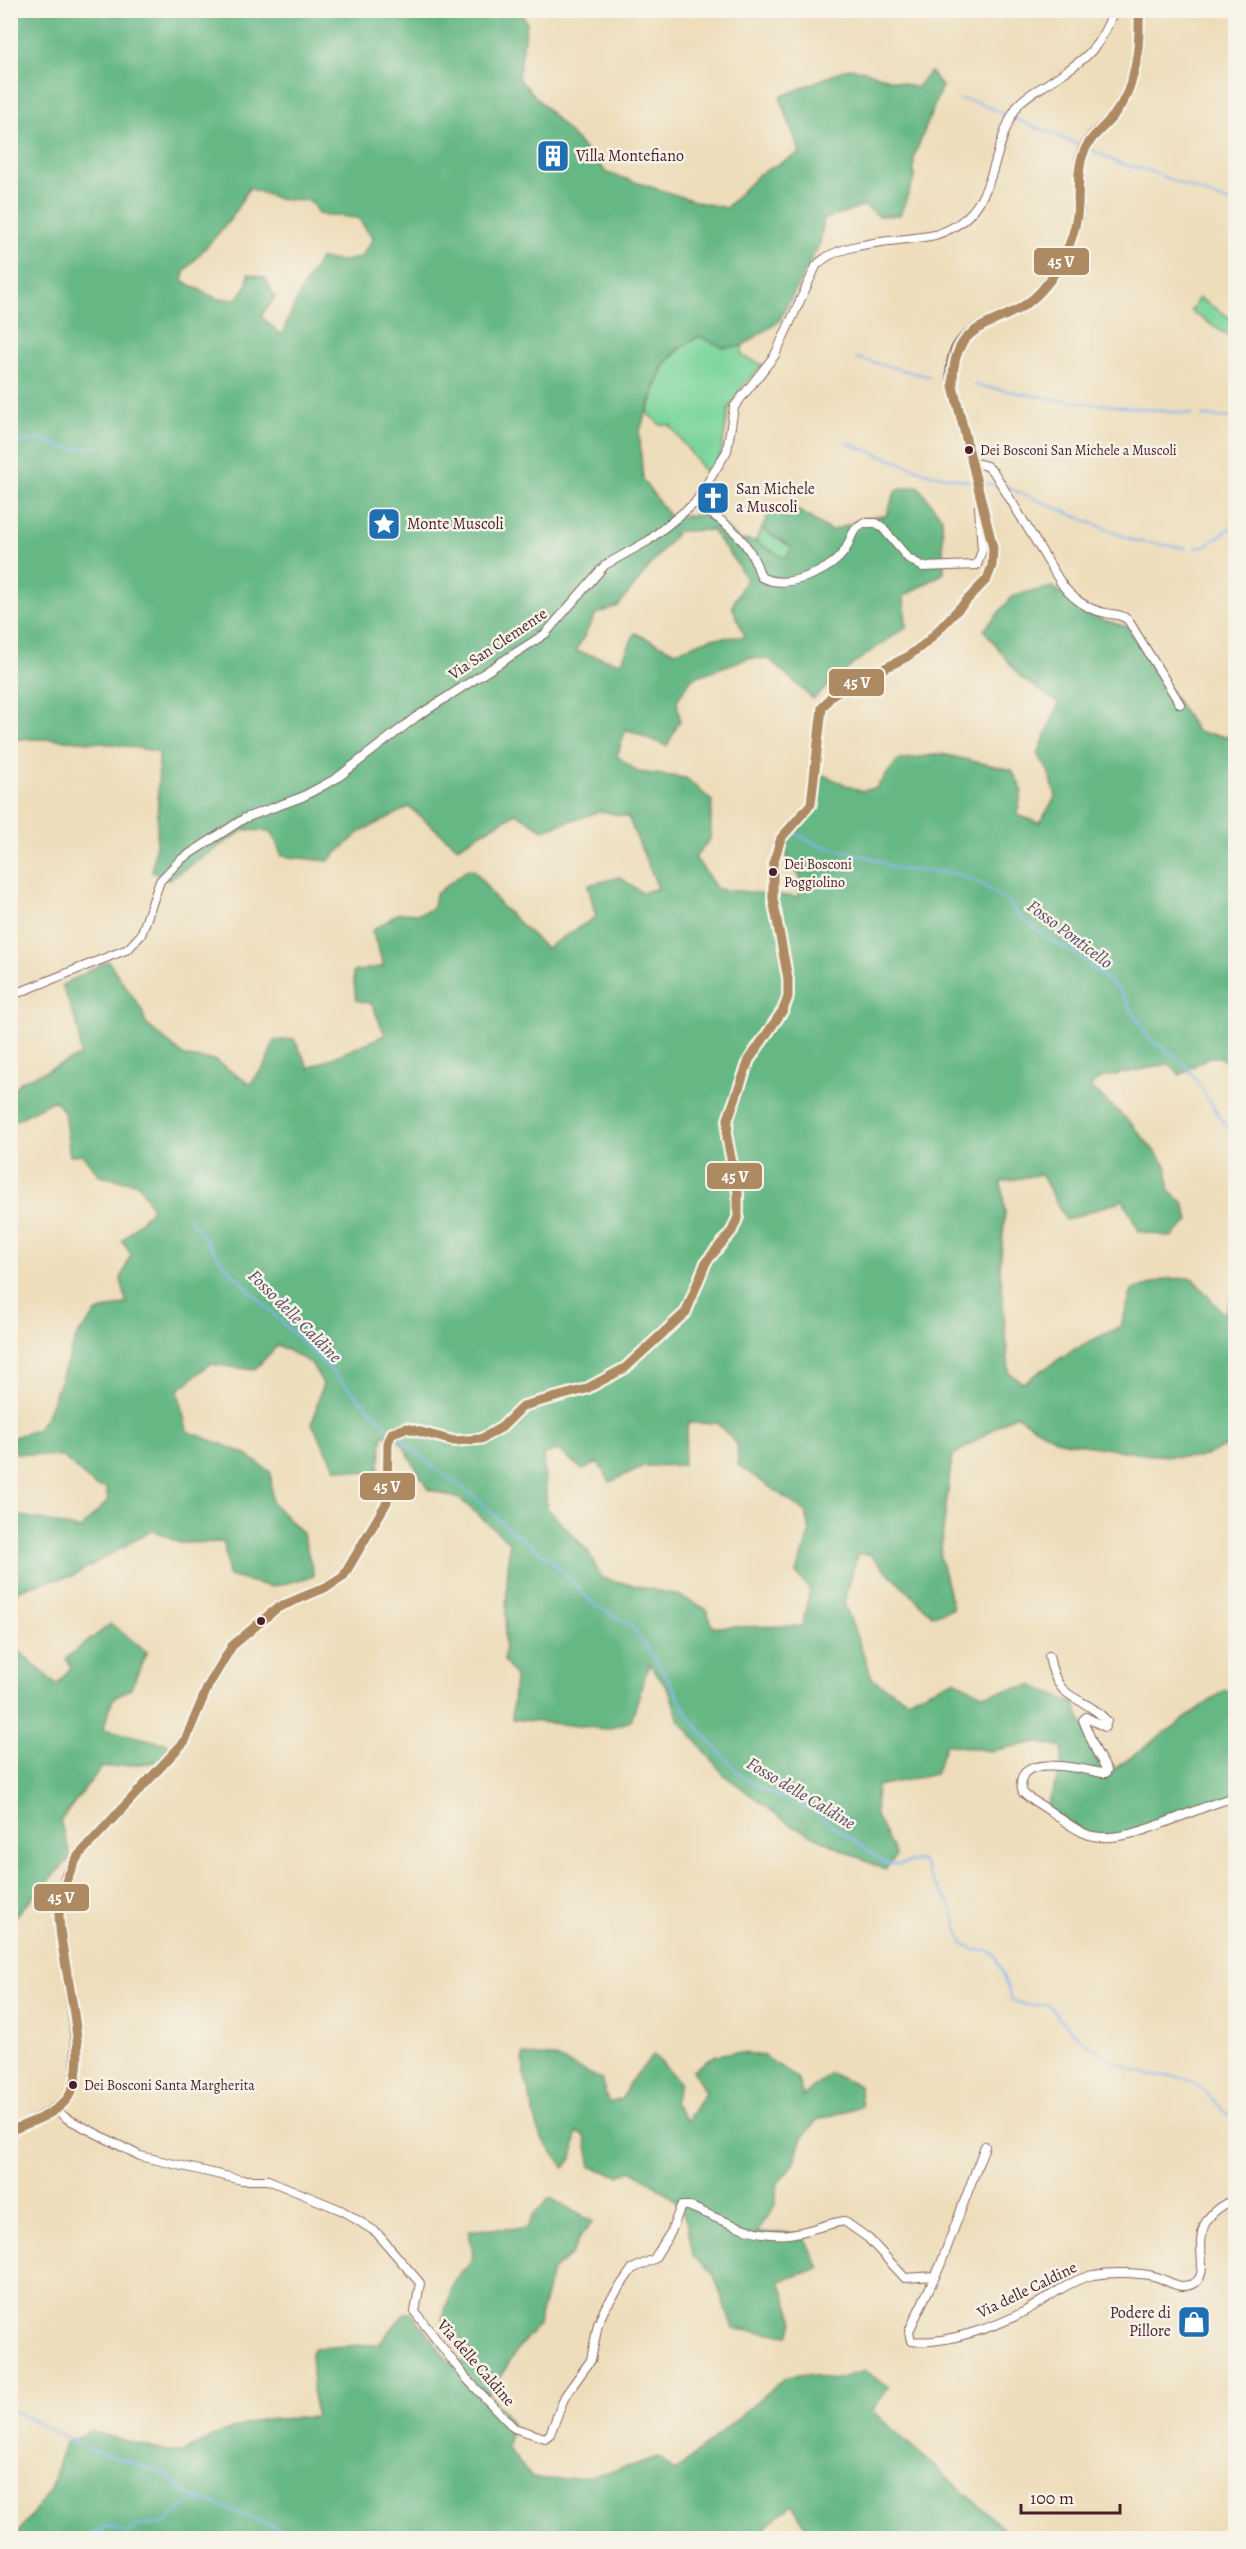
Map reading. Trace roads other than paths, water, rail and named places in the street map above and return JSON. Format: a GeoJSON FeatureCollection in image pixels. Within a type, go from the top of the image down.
{"type":"FeatureCollection","features":[{"type":"Feature","properties":{"kind":"main road"},"geometry":{"type":"LineString","coordinates":[[10,2131],[54,2108],[69,2095],[77,2073],[77,2054],[58,1914],[62,1891],[71,1866],[95,1836],[185,1741],[208,1686],[232,1646],[276,1608],[329,1586],[344,1577],[387,1502],[388,1443],[392,1433],[406,1428],[454,1441],[481,1439],[502,1427],[516,1412],[532,1402],[586,1389],[626,1368],[679,1319],[690,1304],[706,1262],[732,1231],[738,1217],[738,1193],[728,1138],[731,1106],[749,1060],[783,1010],[788,997],[788,979],[773,899],[773,864],[781,838],[806,813],[811,804],[822,708],[833,694],[907,657],[919,648],[987,579],[993,554],[951,377],[956,351],[971,331],[1029,303],[1046,285],[1074,232],[1078,212],[1080,168],[1086,147],[1113,116],[1123,100],[1139,50],[1139,10]]}},
{"type":"Feature","properties":{"kind":"street","name":"Via San Clemente"},"geometry":{"type":"LineString","coordinates":[[10,996],[128,949],[141,934],[160,880],[180,860],[245,818],[302,797],[337,778],[416,717],[545,634],[605,565],[648,541],[695,503],[727,451],[734,407],[775,355],[816,266],[822,258],[841,250],[935,235],[949,231],[966,219],[987,190],[1012,117],[1026,98],[1093,51],[1104,35],[1113,10]]}},
{"type":"Feature","properties":{"kind":"street"},"geometry":{"type":"LineString","coordinates":[[972,462],[987,466],[1004,487],[1064,588],[1088,607],[1126,617],[1180,704]]}},
{"type":"Feature","properties":{"kind":"street"},"geometry":{"type":"LineString","coordinates":[[695,503],[731,528],[747,544],[755,558],[761,577],[791,580],[804,578],[838,559],[845,550],[848,537],[863,523],[881,526],[908,558],[923,567],[977,565],[982,550],[978,486]]}},
{"type":"Feature","properties":{"kind":"street"},"geometry":{"type":"LineString","coordinates":[[1049,1656],[1054,1674],[1066,1694],[1093,1708],[1107,1721],[1105,1727],[1086,1717],[1083,1720],[1095,1751],[1107,1770],[1106,1773],[1102,1773],[1065,1766],[1038,1766],[1028,1771],[1022,1780],[1023,1793],[1029,1798],[1085,1833],[1105,1838],[1129,1836],[1213,1802],[1236,1797]]}},
{"type":"Feature","properties":{"kind":"street","name":"Via delle Caldine"},"geometry":{"type":"LineString","coordinates":[[54,2108],[66,2118],[140,2156],[242,2180],[268,2180],[341,2210],[376,2232],[420,2283],[416,2312],[465,2378],[514,2428],[545,2438],[550,2434],[564,2396],[591,2360],[598,2324],[605,2308],[632,2269],[654,2259],[671,2232],[681,2206],[689,2206],[735,2226],[787,2235],[826,2223],[844,2222],[868,2238],[905,2278],[935,2276]]}},
{"type":"Feature","properties":{"kind":"street","name":"Via delle Caldine"},"geometry":{"type":"LineString","coordinates":[[985,2146],[935,2276],[909,2331],[911,2341],[938,2339],[993,2326],[1024,2312],[1069,2284],[1094,2275],[1150,2276],[1175,2285],[1191,2284],[1199,2278],[1202,2270],[1200,2234],[1214,2211],[1236,2199]]}},
{"type":"Feature","properties":{"kind":"waterway"},"geometry":{"type":"LineString","coordinates":[[960,99],[977,102],[1008,116]]}},
{"type":"Feature","properties":{"kind":"waterway"},"geometry":{"type":"LineString","coordinates":[[1013,118],[1083,146]]}},
{"type":"Feature","properties":{"kind":"waterway"},"geometry":{"type":"LineString","coordinates":[[1089,148],[1115,162],[1149,171],[1230,203]]}},
{"type":"Feature","properties":{"kind":"waterway"},"geometry":{"type":"LineString","coordinates":[[856,358],[930,377]]}},
{"type":"Feature","properties":{"kind":"waterway"},"geometry":{"type":"LineString","coordinates":[[974,385],[1058,400],[1192,414]]}},
{"type":"Feature","properties":{"kind":"waterway"},"geometry":{"type":"LineString","coordinates":[[1202,416],[1236,418]]}},
{"type":"Feature","properties":{"kind":"waterway"},"geometry":{"type":"LineString","coordinates":[[10,447],[27,441],[45,439],[63,448],[98,448]]}},
{"type":"Feature","properties":{"kind":"waterway"},"geometry":{"type":"LineString","coordinates":[[847,443],[928,473],[973,482]]}},
{"type":"Feature","properties":{"kind":"waterway"},"geometry":{"type":"LineString","coordinates":[[982,483],[1000,486]]}},
{"type":"Feature","properties":{"kind":"waterway"},"geometry":{"type":"LineString","coordinates":[[1006,487],[1135,541],[1186,548]]}},
{"type":"Feature","properties":{"kind":"waterway"},"geometry":{"type":"LineString","coordinates":[[1195,548],[1207,545],[1236,524]]}},
{"type":"Feature","properties":{"kind":"waterway","name":"Fosso Ponticello"},"geometry":{"type":"LineString","coordinates":[[792,832],[818,845],[878,860],[896,869],[954,873],[978,882],[1011,904],[1020,917],[1055,943],[1076,954],[1119,990],[1149,1039],[1174,1055],[1189,1069],[1221,1119],[1236,1137]]}},
{"type":"Feature","properties":{"kind":"waterway","name":"Fosso delle Caldine"},"geometry":{"type":"LineString","coordinates":[[189,1218],[227,1268],[388,1427]]}},
{"type":"Feature","properties":{"kind":"waterway","name":"Fosso delle Caldine"},"geometry":{"type":"LineString","coordinates":[[398,1436],[434,1468],[473,1495],[504,1525],[546,1556],[594,1604],[631,1626],[664,1672],[692,1721],[741,1776],[766,1791],[813,1811],[885,1863],[898,1865],[918,1860],[923,1862],[935,1885],[950,1903],[962,1943],[975,1950],[988,1950],[996,1957],[1012,2000],[1026,2005],[1049,2005],[1081,2039],[1121,2064],[1150,2075],[1191,2081],[1236,2122]]}},
{"type":"Feature","properties":{"kind":"waterway"},"geometry":{"type":"LineString","coordinates":[[10,2409],[90,2449],[165,2474],[185,2493],[283,2531],[290,2538]]}},
{"type":"Feature","properties":{"kind":"waterway"},"geometry":{"type":"LineString","coordinates":[[83,2538],[108,2526],[127,2533],[138,2526],[164,2524],[186,2505],[202,2501]]}},
{"type":"Feature","properties":{"kind":"place","name":"Villa Montefiano"},"geometry":{"type":"Point","coordinates":[553,156]}},
{"type":"Feature","properties":{"kind":"place","name":"Dei Bosconi San Michele a Muscoli"},"geometry":{"type":"Point","coordinates":[969,450]}},
{"type":"Feature","properties":{"kind":"place","name":"San Michele a Muscoli"},"geometry":{"type":"Point","coordinates":[713,498]}},
{"type":"Feature","properties":{"kind":"place","name":"Monte Muscoli"},"geometry":{"type":"Point","coordinates":[384,524]}},
{"type":"Feature","properties":{"kind":"place","name":"Dei Bosconi Poggiolino"},"geometry":{"type":"Point","coordinates":[773,872]}},
{"type":"Feature","properties":{"kind":"place","name":"Dei Bosconi Santa Margherita"},"geometry":{"type":"Point","coordinates":[73,2085]}},
{"type":"Feature","properties":{"kind":"place","name":"Podere di Pillore"},"geometry":{"type":"Point","coordinates":[1194,2322]}}]}
